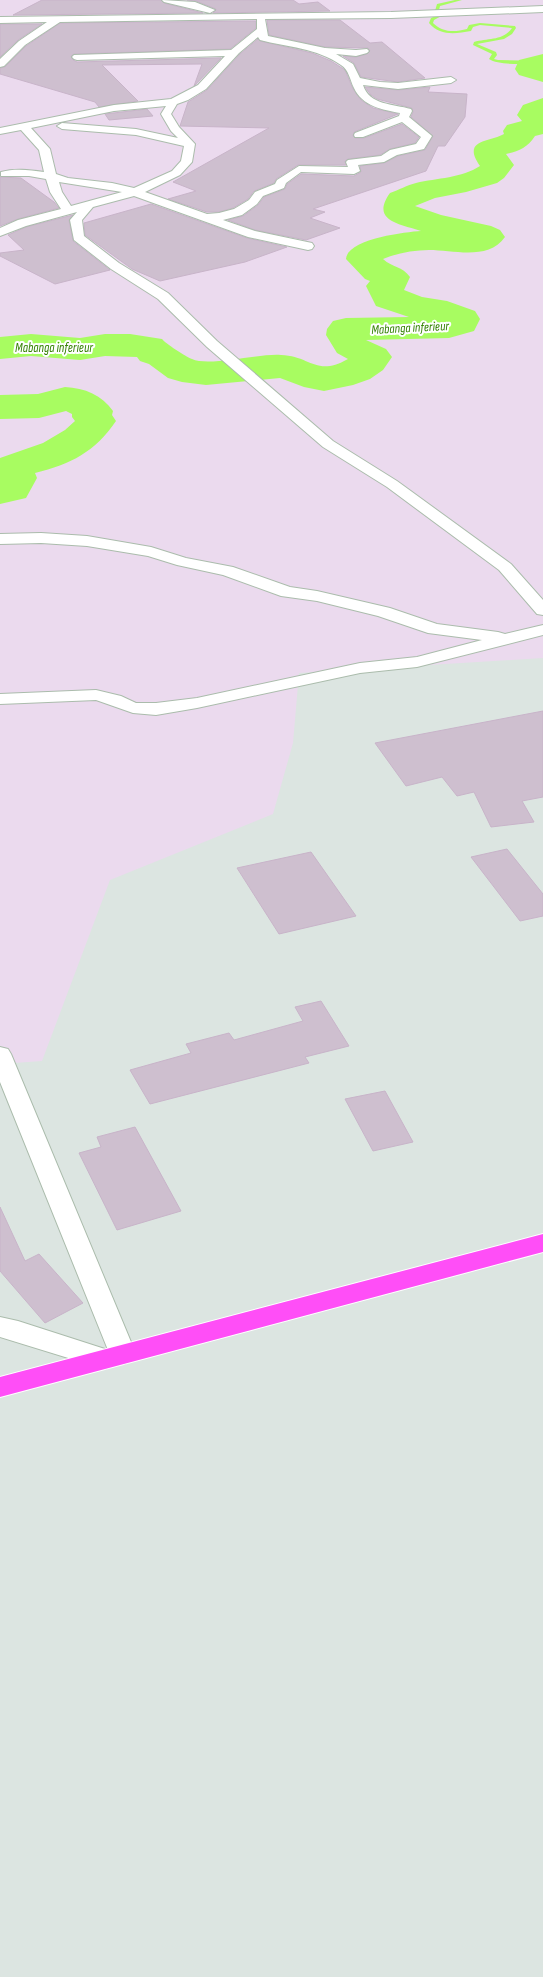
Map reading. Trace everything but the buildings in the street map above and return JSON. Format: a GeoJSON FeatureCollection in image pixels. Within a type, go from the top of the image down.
{"type":"FeatureCollection","features":[{"type":"Feature","properties":{"kind":"main road"},"geometry":{"type":"LineString","coordinates":[[0,1387],[543,1243]]}},
{"type":"Feature","properties":{"kind":"street"},"geometry":{"type":"LineString","coordinates":[[167,0],[195,5],[229,16]]}},
{"type":"Feature","properties":{"kind":"street"},"geometry":{"type":"LineString","coordinates":[[0,21],[260,15],[447,14],[543,9]]}},
{"type":"Feature","properties":{"kind":"street"},"geometry":{"type":"LineString","coordinates":[[260,15],[263,38],[320,50],[356,53],[364,51]]}},
{"type":"Feature","properties":{"kind":"street"},"geometry":{"type":"LineString","coordinates":[[0,64],[22,43],[58,19]]}},
{"type":"Feature","properties":{"kind":"street"},"geometry":{"type":"LineString","coordinates":[[0,131],[114,108],[172,102],[189,97],[207,85],[234,53],[263,29]]}},
{"type":"Feature","properties":{"kind":"street"},"geometry":{"type":"LineString","coordinates":[[320,50],[349,66],[358,87],[368,101],[387,108],[407,111],[403,118],[359,135]]}},
{"type":"Feature","properties":{"kind":"street"},"geometry":{"type":"LineString","coordinates":[[77,57],[234,53]]}},
{"type":"Feature","properties":{"kind":"street"},"geometry":{"type":"LineString","coordinates":[[356,80],[380,85],[411,85],[451,80]]}},
{"type":"Feature","properties":{"kind":"street"},"geometry":{"type":"LineString","coordinates":[[172,102],[166,114],[175,128],[190,144]]}},
{"type":"Feature","properties":{"kind":"street"},"geometry":{"type":"LineString","coordinates":[[208,217],[219,217],[238,212],[253,202],[259,194],[280,186],[281,182],[299,169],[354,171],[352,162],[384,159],[394,152],[420,147],[426,136],[403,118]]}},
{"type":"Feature","properties":{"kind":"street"},"geometry":{"type":"LineString","coordinates":[[38,123],[136,132],[190,144]]}},
{"type":"Feature","properties":{"kind":"street"},"geometry":{"type":"LineString","coordinates":[[23,126],[44,149],[46,161],[56,192],[68,211]]}},
{"type":"Feature","properties":{"kind":"street"},"geometry":{"type":"LineString","coordinates":[[0,232],[22,223],[135,192],[176,173],[186,162],[190,144]]}},
{"type":"Feature","properties":{"kind":"street"},"geometry":{"type":"LineString","coordinates":[[144,176],[182,167]]}},
{"type":"Feature","properties":{"kind":"street"},"geometry":{"type":"LineString","coordinates":[[5,174],[29,173],[51,176],[66,181],[112,186],[135,192],[208,217],[252,234],[308,246]]}},
{"type":"Feature","properties":{"kind":"street"},"geometry":{"type":"LineString","coordinates":[[51,176],[74,174],[119,176]]}},
{"type":"Feature","properties":{"kind":"street"},"geometry":{"type":"LineString","coordinates":[[88,206],[76,220],[78,237],[115,266],[163,296],[212,344],[328,444],[392,484],[505,567],[543,610]]}},
{"type":"Feature","properties":{"kind":"street"},"geometry":{"type":"LineString","coordinates":[[0,539],[41,538],[87,540],[151,552],[183,562],[227,571],[287,592],[317,596],[384,612],[434,629],[511,638]]}},
{"type":"Feature","properties":{"kind":"street"},"geometry":{"type":"LineString","coordinates":[[0,699],[96,695],[115,700],[133,708],[156,709],[197,703],[360,668],[417,662],[543,630]]}},
{"type":"Feature","properties":{"kind":"street"},"geometry":{"type":"LineString","coordinates":[[0,1054],[114,1357]]}},
{"type":"Feature","properties":{"kind":"street"},"geometry":{"type":"LineString","coordinates":[[0,1327],[114,1357]]}},
{"type":"Feature","properties":{"kind":"shaded area"},"geometry":{"type":"Polygon","coordinates":[[[543,658],[543,1977],[0,1977],[0,1064],[42,1061],[110,880],[273,814],[293,743],[299,673],[543,658]]]}},
{"type":"Feature","properties":{"kind":"waterway"},"geometry":{"type":"LineString","coordinates":[[460,0],[438,5],[437,11],[443,14],[432,19],[431,23],[439,30],[448,32],[469,30],[471,26],[480,24],[513,27],[514,28],[511,33],[507,36],[497,40],[476,43],[475,45],[494,53],[495,55],[491,59],[497,61],[541,62]]}},
{"type":"Feature","properties":{"kind":"waterway","name":"Mabanga inferieur"},"geometry":{"type":"LineString","coordinates":[[543,62],[529,66],[529,69],[543,74]]}},
{"type":"Feature","properties":{"kind":"waterway","name":"Mabanga inferieur"},"geometry":{"type":"LineString","coordinates":[[0,348],[31,345],[80,349],[105,345],[130,345],[149,347],[153,353],[162,356],[182,370],[206,373],[280,366],[290,368],[318,379],[331,379],[348,374],[364,366],[373,357],[350,345],[345,335],[346,329],[449,327],[461,323],[462,319],[434,309],[414,307],[400,300],[389,298],[384,286],[390,282],[392,277],[377,272],[363,259],[363,256],[377,249],[405,243],[429,240],[477,242],[488,237],[479,233],[434,224],[400,213],[399,206],[401,200],[435,188],[477,180],[493,172],[498,165],[491,160],[490,148],[511,143],[521,134],[518,131],[536,127],[539,120],[532,115],[533,111],[543,107]]}},
{"type":"Feature","properties":{"kind":"waterway","name":"Mabanga inferieur"},"geometry":{"type":"LineString","coordinates":[[0,407],[34,407],[68,399],[80,402],[91,408],[93,411],[92,417],[96,421],[79,439],[58,452],[13,468],[10,472],[14,473],[16,478],[11,489],[0,491]]}}]}
